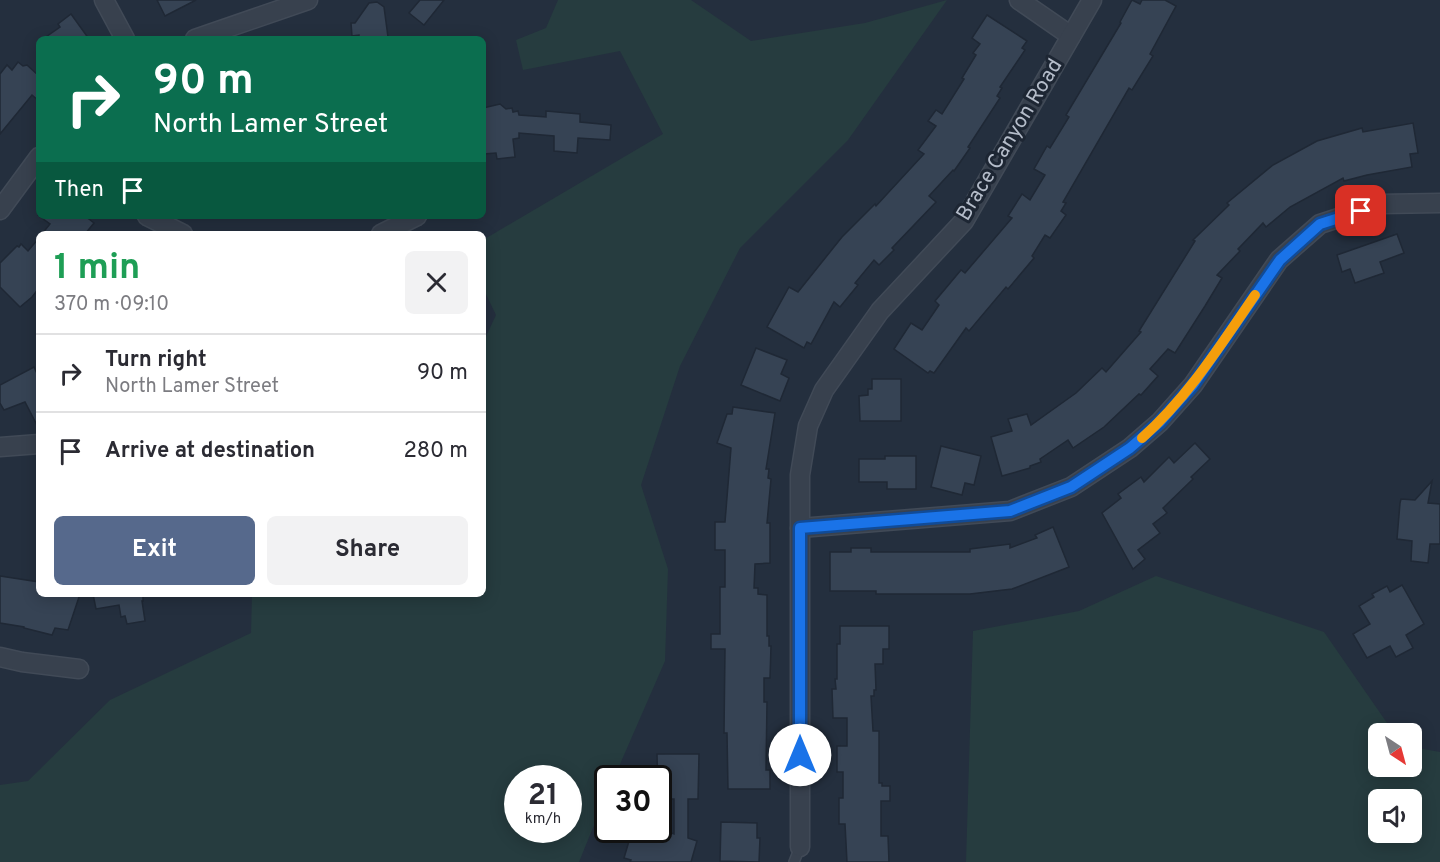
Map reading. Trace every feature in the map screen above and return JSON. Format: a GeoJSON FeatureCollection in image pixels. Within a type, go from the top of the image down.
{"type":"FeatureCollection","features":[{"type":"Feature","properties":{"kind":"street"},"geometry":{"type":"LineString","coordinates":[[104,0],[123,36]]}},
{"type":"Feature","properties":{"kind":"street"},"geometry":{"type":"LineString","coordinates":[[204,36],[308,0]]}},
{"type":"Feature","properties":{"kind":"street"},"geometry":{"type":"LineString","coordinates":[[1019,0],[1071,36]]}},
{"type":"Feature","properties":{"kind":"street","name":"Brace Canyon Road"},"geometry":{"type":"LineString","coordinates":[[797,854],[800,475],[808,426],[825,390],[880,311],[964,221],[1092,0]]}},
{"type":"Feature","properties":{"kind":"street"},"geometry":{"type":"LineString","coordinates":[[0,210],[36,161]]}},
{"type":"Feature","properties":{"kind":"street"},"geometry":{"type":"LineString","coordinates":[[800,528],[1010,511],[1071,487],[1130,448],[1160,422],[1193,385],[1280,260],[1320,224],[1381,204],[1440,203]]}},
{"type":"Feature","properties":{"kind":"street"},"geometry":{"type":"LineString","coordinates":[[153,219],[177,231]]}},
{"type":"Feature","properties":{"kind":"street"},"geometry":{"type":"LineString","coordinates":[[387,231],[411,219]]}},
{"type":"Feature","properties":{"kind":"street"},"geometry":{"type":"LineString","coordinates":[[0,447],[36,444]]}},
{"type":"Feature","properties":{"kind":"street"},"geometry":{"type":"LineString","coordinates":[[0,657],[79,669]]}},
{"type":"Feature","properties":{"kind":"green space"},"geometry":{"type":"Polygon","coordinates":[[[558,0],[691,0],[751,41],[865,23],[947,0],[848,140],[740,248],[680,366],[641,485],[668,569],[665,661],[620,765],[594,765],[594,825],[579,862],[0,862],[0,785],[28,781],[110,700],[251,633],[252,597],[486,597],[486,337],[496,315],[486,294],[486,238],[663,134],[620,51],[523,70],[516,40],[546,28],[558,0]]]}},
{"type":"Feature","properties":{"kind":"green space"},"geometry":{"type":"Polygon","coordinates":[[[1156,576],[1324,632],[1387,723],[1368,723],[1368,777],[1422,777],[1422,749],[1440,752],[1440,862],[966,862],[973,631],[1079,611],[1156,576]]]}},
{"type":"Feature","properties":{"kind":"building"},"geometry":{"type":"Polygon","coordinates":[[[157,0],[196,0],[165,16],[157,0]]]}},
{"type":"Feature","properties":{"kind":"building"},"geometry":{"type":"Polygon","coordinates":[[[420,0],[444,0],[424,25],[409,13],[420,0]]]}},
{"type":"Feature","properties":{"kind":"building"},"geometry":{"type":"Polygon","coordinates":[[[1132,0],[1140,4],[1142,0],[1165,0],[1176,6],[1150,54],[1153,56],[1132,90],[1129,88],[1063,202],[1066,203],[1061,211],[1066,215],[1050,238],[1045,235],[1032,256],[1034,258],[1008,289],[1006,287],[969,331],[966,328],[934,373],[930,371],[928,373],[894,349],[911,323],[922,330],[939,305],[935,301],[961,270],[965,273],[1012,218],[1008,216],[1022,194],[1030,200],[1045,175],[1034,169],[1047,146],[1050,148],[1069,117],[1066,115],[1121,23],[1132,0]]]}},
{"type":"Feature","properties":{"kind":"building"},"geometry":{"type":"Polygon","coordinates":[[[377,2],[384,7],[388,36],[352,36],[351,23],[355,23],[369,3],[377,2]]]}},
{"type":"Feature","properties":{"kind":"building"},"geometry":{"type":"Polygon","coordinates":[[[71,14],[87,36],[47,36],[60,27],[58,24],[71,14]]]}},
{"type":"Feature","properties":{"kind":"building"},"geometry":{"type":"Polygon","coordinates":[[[987,15],[1027,41],[1022,48],[1025,50],[1000,87],[1002,88],[997,96],[1000,98],[968,147],[970,148],[954,171],[929,196],[936,202],[879,265],[874,260],[855,283],[858,285],[840,307],[834,302],[811,344],[807,342],[804,348],[767,327],[789,287],[798,292],[842,237],[875,204],[876,206],[924,154],[918,150],[936,126],[928,121],[936,110],[942,114],[964,79],[962,78],[976,55],[973,53],[980,44],[972,38],[987,15]]]}},
{"type":"Feature","properties":{"kind":"building"},"geometry":{"type":"Polygon","coordinates":[[[18,62],[23,66],[27,65],[36,73],[36,98],[32,95],[0,134],[0,74],[7,65],[12,70],[18,62]]]}},
{"type":"Feature","properties":{"kind":"building"},"geometry":{"type":"Polygon","coordinates":[[[500,104],[506,109],[512,108],[513,112],[518,111],[519,115],[546,117],[546,111],[580,114],[580,122],[611,125],[610,140],[578,138],[577,153],[554,151],[554,136],[519,133],[519,138],[513,139],[515,157],[497,159],[496,153],[486,154],[486,107],[500,104]]]}},
{"type":"Feature","properties":{"kind":"building"},"geometry":{"type":"Polygon","coordinates":[[[1413,123],[1418,153],[1410,154],[1412,167],[1344,181],[1343,178],[1290,207],[1266,227],[1263,223],[1217,275],[1222,278],[1175,353],[1168,349],[1150,369],[1158,376],[1141,395],[1139,394],[1104,427],[1073,448],[1068,440],[1030,468],[1002,476],[991,437],[1012,431],[1008,419],[1027,414],[1031,425],[1076,393],[1102,368],[1106,372],[1141,332],[1139,331],[1195,241],[1193,240],[1229,205],[1227,203],[1273,165],[1317,141],[1362,128],[1363,132],[1413,123]]]}},
{"type":"Feature","properties":{"kind":"building"},"geometry":{"type":"Polygon","coordinates":[[[43,219],[89,219],[94,223],[87,231],[44,231],[50,224],[43,219]]]}},
{"type":"Feature","properties":{"kind":"building"},"geometry":{"type":"Polygon","coordinates":[[[1397,234],[1404,253],[1380,262],[1384,273],[1355,283],[1350,269],[1342,272],[1337,255],[1397,234]]]}},
{"type":"Feature","properties":{"kind":"building"},"geometry":{"type":"Polygon","coordinates":[[[36,242],[36,292],[20,307],[0,287],[0,263],[21,244],[28,251],[36,242]]]}},
{"type":"Feature","properties":{"kind":"building"},"geometry":{"type":"Polygon","coordinates":[[[756,348],[787,360],[781,374],[789,378],[780,401],[741,385],[756,348]]]}},
{"type":"Feature","properties":{"kind":"building"},"geometry":{"type":"Polygon","coordinates":[[[34,367],[36,371],[36,423],[25,402],[4,410],[0,403],[0,385],[34,367]]]}},
{"type":"Feature","properties":{"kind":"building"},"geometry":{"type":"Polygon","coordinates":[[[872,379],[901,379],[901,421],[860,421],[859,396],[868,395],[868,389],[872,389],[872,379]]]}},
{"type":"Feature","properties":{"kind":"building"},"geometry":{"type":"Polygon","coordinates":[[[733,407],[775,413],[766,469],[769,469],[768,478],[771,479],[767,523],[770,523],[770,563],[755,564],[754,588],[758,588],[758,594],[767,595],[767,636],[769,636],[769,646],[771,646],[770,678],[764,678],[764,702],[767,702],[766,770],[770,770],[770,789],[728,789],[727,733],[724,733],[725,649],[711,649],[711,634],[720,634],[720,587],[725,587],[725,550],[715,550],[715,522],[725,522],[731,448],[717,443],[727,414],[732,414],[733,407]]]}},
{"type":"Feature","properties":{"kind":"building"},"geometry":{"type":"Polygon","coordinates":[[[1195,443],[1210,459],[1163,508],[1167,513],[1153,524],[1160,533],[1138,550],[1145,559],[1133,569],[1102,513],[1121,498],[1118,494],[1141,477],[1144,482],[1169,457],[1174,463],[1195,443]]]}},
{"type":"Feature","properties":{"kind":"building"},"geometry":{"type":"Polygon","coordinates":[[[941,446],[981,456],[974,485],[965,483],[962,495],[931,487],[941,446]]]}},
{"type":"Feature","properties":{"kind":"building"},"geometry":{"type":"Polygon","coordinates":[[[885,456],[916,456],[916,489],[887,489],[887,482],[859,482],[859,459],[885,459],[885,456]]]}},
{"type":"Feature","properties":{"kind":"building"},"geometry":{"type":"Polygon","coordinates":[[[1432,481],[1428,503],[1440,504],[1440,544],[1430,544],[1428,563],[1411,561],[1412,541],[1397,539],[1401,499],[1415,500],[1432,481]]]}},
{"type":"Feature","properties":{"kind":"building"},"geometry":{"type":"Polygon","coordinates":[[[1053,527],[1069,567],[1012,589],[970,594],[876,594],[876,591],[830,591],[830,552],[851,552],[851,548],[871,548],[871,552],[970,552],[970,549],[1010,544],[1010,548],[1037,538],[1035,535],[1053,527]]]}},
{"type":"Feature","properties":{"kind":"building"},"geometry":{"type":"Polygon","coordinates":[[[0,576],[36,582],[36,597],[79,597],[68,630],[55,628],[52,635],[0,623],[0,576]]]}},
{"type":"Feature","properties":{"kind":"building"},"geometry":{"type":"Polygon","coordinates":[[[1402,585],[1424,624],[1406,635],[1413,648],[1396,657],[1390,646],[1367,658],[1353,634],[1370,624],[1359,606],[1374,597],[1372,594],[1387,586],[1390,592],[1402,585]]]}},
{"type":"Feature","properties":{"kind":"building"},"geometry":{"type":"Polygon","coordinates":[[[94,597],[143,597],[145,621],[127,624],[125,616],[121,617],[119,605],[96,609],[94,597]]]}},
{"type":"Feature","properties":{"kind":"building"},"geometry":{"type":"Polygon","coordinates":[[[840,626],[889,626],[889,649],[883,649],[883,664],[875,664],[876,690],[874,690],[874,696],[871,696],[873,731],[879,731],[879,783],[882,783],[882,786],[890,786],[890,801],[881,801],[881,836],[888,836],[889,862],[847,862],[845,824],[839,824],[839,798],[843,798],[843,772],[837,772],[837,746],[847,746],[847,718],[833,718],[832,689],[836,689],[837,644],[840,644],[840,626]]]}},
{"type":"Feature","properties":{"kind":"building"},"geometry":{"type":"Polygon","coordinates":[[[657,754],[699,754],[698,799],[688,799],[688,838],[697,841],[691,862],[630,862],[631,860],[624,858],[628,843],[672,843],[674,799],[672,799],[672,765],[657,765],[657,754]]]}},
{"type":"Feature","properties":{"kind":"building"},"geometry":{"type":"Polygon","coordinates":[[[721,822],[757,823],[757,838],[760,838],[759,862],[720,861],[721,822]]]}},
{"type":"Feature","properties":{"kind":"slow traffic"},"geometry":{"type":"LineString","coordinates":[[1142,438],[1160,422],[1193,385],[1255,295]]}},
{"type":"Feature","properties":{"kind":"route"},"geometry":{"type":"LineString","coordinates":[[800,755],[800,528],[1010,511],[1071,487],[1130,448],[1160,422],[1193,385],[1280,260],[1320,224],[1361,211]]}}]}
